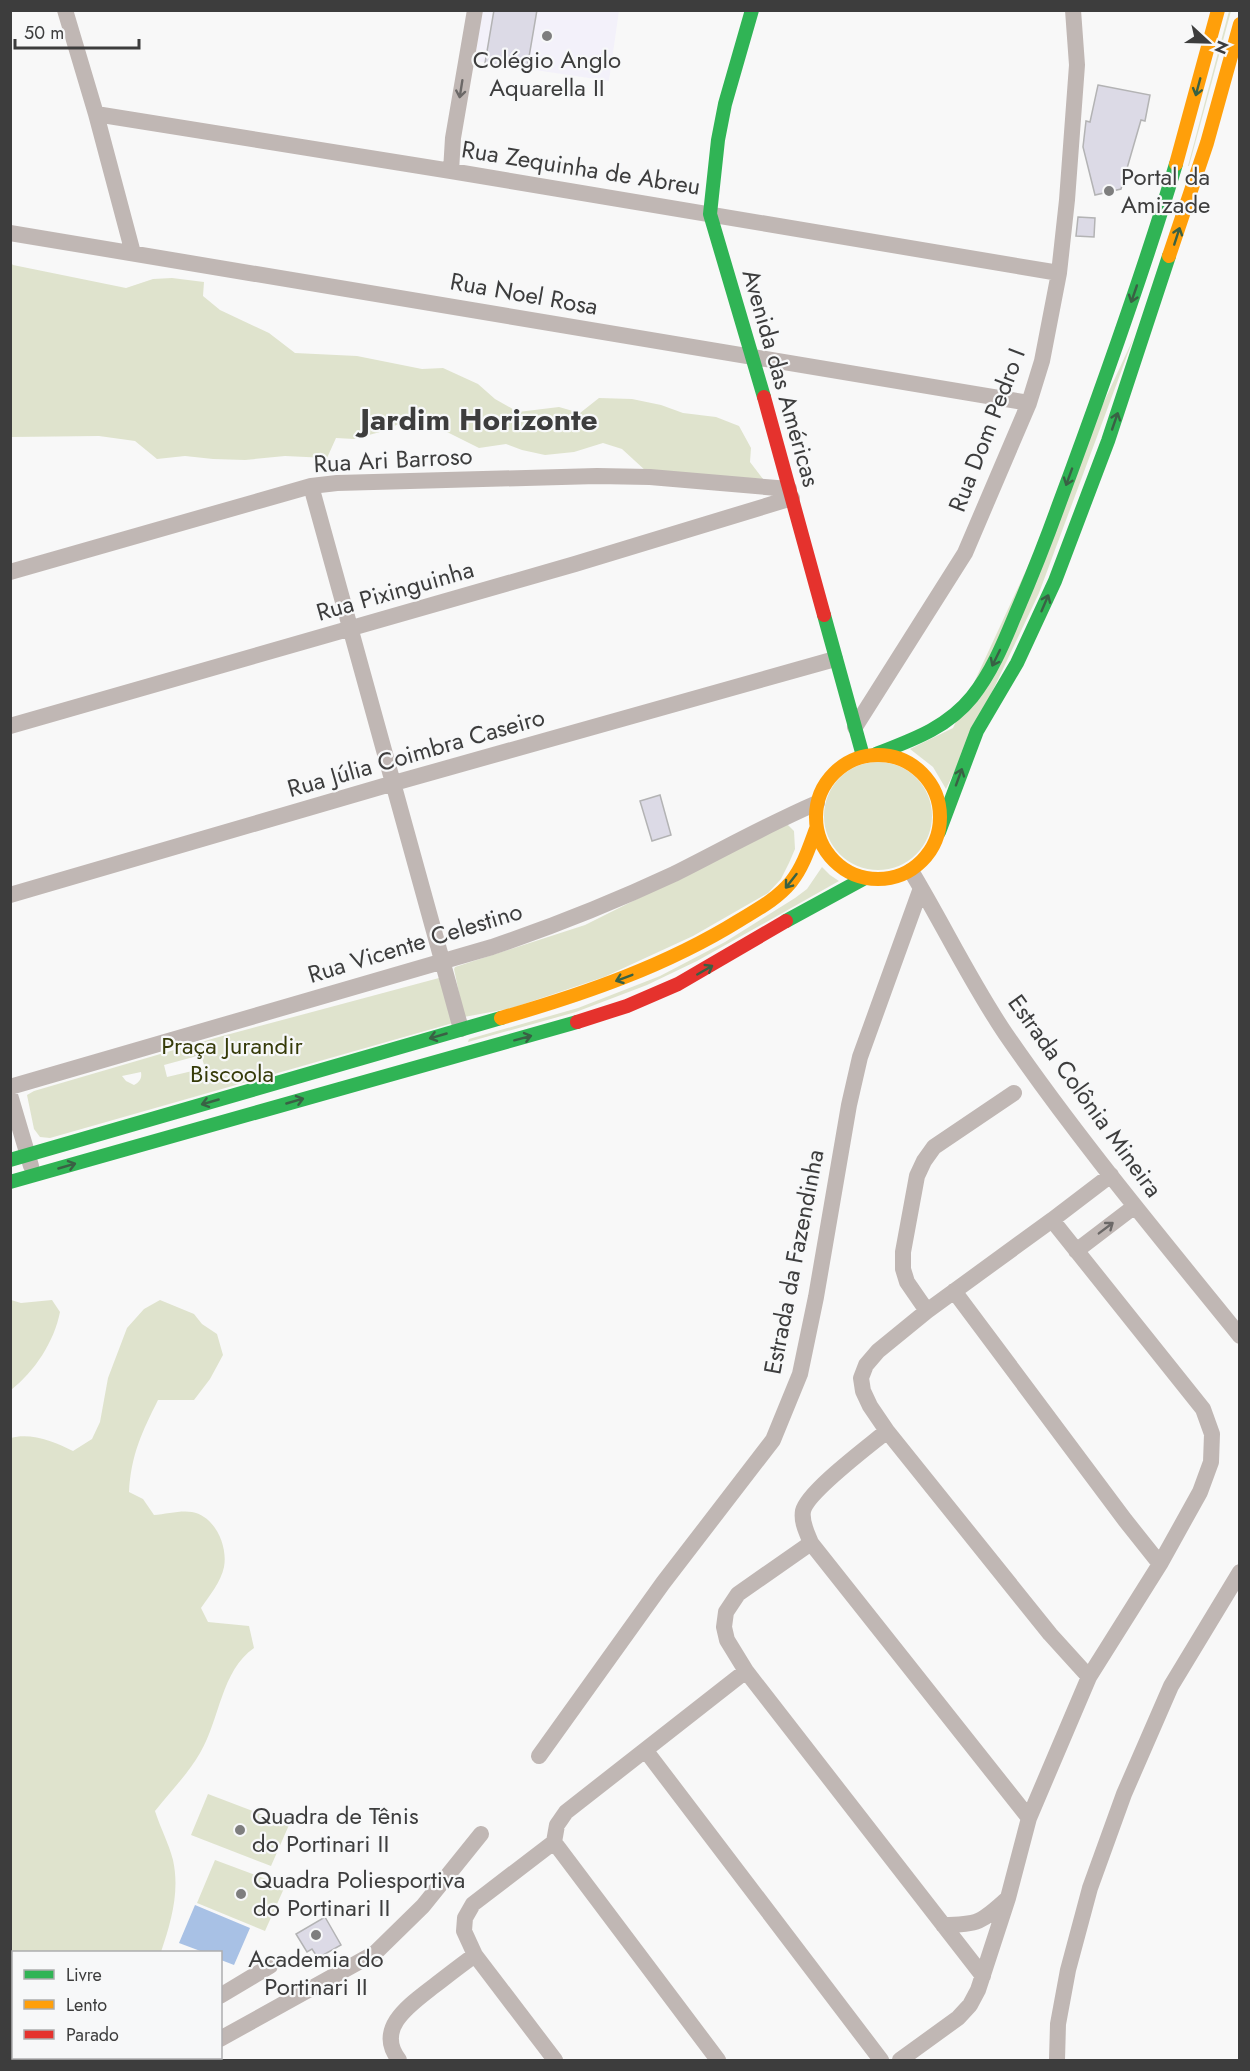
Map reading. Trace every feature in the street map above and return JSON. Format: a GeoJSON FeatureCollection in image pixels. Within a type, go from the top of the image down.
{"type":"FeatureCollection","features":[{"type":"Feature","properties":{"kind":"main road","name":"Avenida das Américas"},"geometry":{"type":"LineString","coordinates":[[752,10],[725,104],[718,140],[710,214],[753,357],[855,727],[870,755]]}},
{"type":"Feature","properties":{"kind":"main road"},"geometry":{"type":"LineString","coordinates":[[10,1160],[580,994],[678,956],[777,897],[802,866],[816,829],[817,803],[823,787],[833,773],[847,763],[928,734],[950,720],[978,689],[992,665],[1036,567],[1113,356],[1183,142],[1218,10]]}},
{"type":"Feature","properties":{"kind":"main road"},"geometry":{"type":"LineString","coordinates":[[816,829],[822,846],[832,861],[846,872],[863,879],[895,878],[910,871],[923,861],[933,847],[977,731],[1017,663],[1039,618],[1108,441],[1207,143],[1239,24]]}},
{"type":"Feature","properties":{"kind":"main road"},"geometry":{"type":"LineString","coordinates":[[870,755],[895,757],[913,765],[927,778],[936,794],[940,813],[939,832]]}},
{"type":"Feature","properties":{"kind":"main road"},"geometry":{"type":"LineString","coordinates":[[10,1182],[601,1015],[636,1003],[701,972],[830,894],[863,879]]}},
{"type":"Feature","properties":{"kind":"street"},"geometry":{"type":"LineString","coordinates":[[65,10],[96,114],[133,253]]}},
{"type":"Feature","properties":{"kind":"street"},"geometry":{"type":"LineString","coordinates":[[452,171],[453,138],[474,10]]}},
{"type":"Feature","properties":{"kind":"street","name":"Rua Dom Pedro I"},"geometry":{"type":"LineString","coordinates":[[855,727],[965,553],[1029,403],[1042,361],[1059,273],[1066,209],[1077,65],[1073,10]]}},
{"type":"Feature","properties":{"kind":"street","name":"Rua Zequinha de Abreu"},"geometry":{"type":"LineString","coordinates":[[96,114],[1059,273]]}},
{"type":"Feature","properties":{"kind":"street","name":"Rua Noel Rosa"},"geometry":{"type":"LineString","coordinates":[[10,233],[1029,403]]}},
{"type":"Feature","properties":{"kind":"street","name":"Rua Ari Barroso"},"geometry":{"type":"LineString","coordinates":[[11,571],[311,486],[337,483],[597,476],[650,477],[791,494]]}},
{"type":"Feature","properties":{"kind":"street"},"geometry":{"type":"LineString","coordinates":[[311,486],[461,1029]]}},
{"type":"Feature","properties":{"kind":"street","name":"Rua Pixinguinha"},"geometry":{"type":"LineString","coordinates":[[10,726],[575,564],[791,494]]}},
{"type":"Feature","properties":{"kind":"street","name":"Rua Júlia Coimbra Caseiro"},"geometry":{"type":"LineString","coordinates":[[10,895],[394,783],[835,659]]}},
{"type":"Feature","properties":{"kind":"street","name":"Rua Vicente Celestino"},"geometry":{"type":"LineString","coordinates":[[10,1087],[552,927],[674,874],[782,818],[817,803]]}},
{"type":"Feature","properties":{"kind":"street","name":"Estrada Colônia Mineira"},"geometry":{"type":"LineString","coordinates":[[910,871],[1005,1033],[1111,1175],[1239,1336]]}},
{"type":"Feature","properties":{"kind":"street","name":"Estrada da Fazendinha"},"geometry":{"type":"LineString","coordinates":[[539,1756],[663,1583],[773,1440],[800,1374],[860,1057],[921,888]]}},
{"type":"Feature","properties":{"kind":"street"},"geometry":{"type":"LineString","coordinates":[[927,1311],[907,1282],[903,1269],[903,1252],[917,1176],[934,1147],[1014,1093]]}},
{"type":"Feature","properties":{"kind":"street"},"geometry":{"type":"LineString","coordinates":[[10,1095],[34,1175]]}},
{"type":"Feature","properties":{"kind":"street"},"geometry":{"type":"LineString","coordinates":[[1089,1677],[1050,1634],[887,1431],[870,1406],[863,1391],[861,1378],[866,1365],[878,1350],[1111,1175]]}},
{"type":"Feature","properties":{"kind":"street"},"geometry":{"type":"LineString","coordinates":[[1076,1251],[1136,1206]]}},
{"type":"Feature","properties":{"kind":"street"},"geometry":{"type":"LineString","coordinates":[[900,2061],[958,2018],[970,2005],[983,1976],[1008,1898],[1029,1818],[1089,1677],[1160,1564],[1200,1492],[1211,1462],[1212,1434],[1203,1409],[1052,1220]]}},
{"type":"Feature","properties":{"kind":"street"},"geometry":{"type":"LineString","coordinates":[[954,1291],[1125,1521],[1160,1564]]}},
{"type":"Feature","properties":{"kind":"street"},"geometry":{"type":"LineString","coordinates":[[887,1431],[811,1496],[803,1514],[804,1524],[811,1543],[1029,1818]]}},
{"type":"Feature","properties":{"kind":"street"},"geometry":{"type":"LineString","coordinates":[[811,1543],[738,1594],[726,1612],[724,1627],[727,1640],[746,1671],[983,1976]]}},
{"type":"Feature","properties":{"kind":"street"},"geometry":{"type":"LineString","coordinates":[[1057,2061],[1058,2024],[1068,1970],[1090,1888],[1124,1794],[1171,1686],[1239,1572]]}},
{"type":"Feature","properties":{"kind":"street"},"geometry":{"type":"LineString","coordinates":[[555,2061],[475,1955],[464,1931],[465,1918],[473,1904],[554,1842],[557,1826],[566,1812],[746,1671]]}},
{"type":"Feature","properties":{"kind":"street"},"geometry":{"type":"LineString","coordinates":[[645,1752],[881,2061]]}},
{"type":"Feature","properties":{"kind":"street"},"geometry":{"type":"LineString","coordinates":[[222,2038],[375,1953],[423,1906],[481,1834]]}},
{"type":"Feature","properties":{"kind":"street"},"geometry":{"type":"LineString","coordinates":[[554,1842],[718,2061]]}},
{"type":"Feature","properties":{"kind":"street"},"geometry":{"type":"LineString","coordinates":[[944,1925],[968,1925],[987,1917],[1008,1898]]}},
{"type":"Feature","properties":{"kind":"street"},"geometry":{"type":"LineString","coordinates":[[399,2061],[391,2041],[394,2024],[406,2008],[475,1955]]}},
{"type":"Feature","properties":{"kind":"street"},"geometry":{"type":"LineString","coordinates":[[222,1995],[270,1966]]}},
{"type":"Feature","properties":{"kind":"shaded area","name":"Colégio Anglo Aquarella II"},"geometry":{"type":"Polygon","coordinates":[[[482,11],[619,11],[609,81],[475,61],[482,11]]]}},
{"type":"Feature","properties":{"kind":"green space"},"geometry":{"type":"Polygon","coordinates":[[[1229,11],[1231,11],[1188,166],[1229,11]]]}},
{"type":"Feature","properties":{"kind":"green space"},"geometry":{"type":"Polygon","coordinates":[[[10,262],[13,265],[126,288],[153,279],[172,278],[204,282],[203,296],[220,310],[269,333],[295,353],[357,356],[422,369],[443,368],[478,384],[495,399],[518,412],[559,407],[580,413],[599,398],[632,399],[661,405],[683,413],[716,417],[739,426],[751,448],[750,462],[763,479],[646,471],[622,449],[603,443],[574,452],[545,455],[506,444],[479,448],[429,423],[408,420],[380,432],[354,439],[336,438],[327,458],[285,456],[245,460],[185,456],[157,459],[135,441],[99,436],[11,437],[10,262]]]}},
{"type":"Feature","properties":{"kind":"green space"},"geometry":{"type":"Polygon","coordinates":[[[1134,337],[1039,593],[946,789],[933,767],[910,749],[953,728],[1134,337]]]}},
{"type":"Feature","properties":{"kind":"green space"},"geometry":{"type":"Polygon","coordinates":[[[878,762],[899,766],[916,778],[928,795],[932,816],[928,837],[916,854],[899,866],[878,870],[857,866],[840,854],[828,837],[824,816],[828,795],[840,778],[857,766],[878,762]]]}},
{"type":"Feature","properties":{"kind":"green space"},"geometry":{"type":"Polygon","coordinates":[[[787,824],[794,831],[795,849],[781,879],[768,893],[693,936],[604,977],[512,1008],[464,1017],[455,967],[585,925],[787,824]]]}},
{"type":"Feature","properties":{"kind":"green space"},"geometry":{"type":"Polygon","coordinates":[[[822,867],[839,881],[697,961],[647,985],[576,1012],[468,1042],[469,1039],[578,1008],[660,976],[725,942],[795,898],[807,889],[822,867]]]}},
{"type":"Feature","properties":{"kind":"green space","name":"Praça Jurandir Biscoola"},"geometry":{"type":"Polygon","coordinates":[[[439,978],[453,1023],[50,1138],[40,1137],[34,1129],[27,1095],[34,1091],[215,1038],[439,978]],[[201,1055],[164,1065],[167,1077],[205,1068],[201,1055]],[[141,1072],[122,1076],[134,1085],[140,1080],[141,1072]]]}},
{"type":"Feature","properties":{"kind":"green space"},"geometry":{"type":"Polygon","coordinates":[[[11,1300],[21,1303],[52,1300],[60,1312],[53,1334],[42,1355],[28,1374],[11,1390],[11,1300]]]}},
{"type":"Feature","properties":{"kind":"green space"},"geometry":{"type":"Polygon","coordinates":[[[160,1300],[194,1314],[202,1324],[217,1334],[223,1355],[210,1379],[194,1400],[158,1400],[138,1444],[129,1492],[143,1499],[154,1515],[192,1512],[207,1519],[213,1526],[222,1541],[224,1567],[218,1583],[201,1608],[208,1622],[249,1626],[254,1648],[234,1669],[200,1753],[155,1811],[173,1860],[175,1872],[175,1895],[161,1951],[12,1951],[12,2059],[74,2059],[11,2060],[11,1438],[34,1437],[51,1441],[73,1451],[92,1439],[100,1422],[108,1378],[127,1328],[144,1309],[160,1300]]]}},
{"type":"Feature","properties":{"kind":"green space","name":"Quadra de Tênis do Portinari II"},"geometry":{"type":"Polygon","coordinates":[[[208,1794],[289,1825],[271,1866],[191,1835],[208,1794]]]}},
{"type":"Feature","properties":{"kind":"green space","name":"Quadra Poliesportiva do Portinari II"},"geometry":{"type":"Polygon","coordinates":[[[215,1860],[285,1886],[265,1931],[197,1903],[215,1860]]]}},
{"type":"Feature","properties":{"kind":"water"},"geometry":{"type":"Polygon","coordinates":[[[195,1905],[250,1928],[234,1965],[222,1960],[222,1951],[200,1951],[179,1943],[195,1905]]]}},
{"type":"Feature","properties":{"kind":"building"},"geometry":{"type":"Polygon","coordinates":[[[494,10],[537,10],[527,69],[485,63],[494,10]]]}},
{"type":"Feature","properties":{"kind":"building"},"geometry":{"type":"Polygon","coordinates":[[[1098,85],[1150,95],[1145,121],[1141,120],[1121,189],[1095,195],[1083,147],[1086,121],[1090,122],[1098,85]]]}},
{"type":"Feature","properties":{"kind":"building"},"geometry":{"type":"Polygon","coordinates":[[[1078,217],[1095,218],[1094,237],[1076,236],[1078,217]]]}},
{"type":"Feature","properties":{"kind":"building"},"geometry":{"type":"Polygon","coordinates":[[[660,795],[671,835],[652,841],[640,801],[660,795]]]}},
{"type":"Feature","properties":{"kind":"building","name":"Academia do Portinari II"},"geometry":{"type":"Polygon","coordinates":[[[325,1917],[341,1945],[318,1958],[312,1949],[307,1952],[296,1934],[325,1917]]]}},
{"type":"Feature","properties":{"kind":"traffic: fast"},"geometry":{"type":"LineString","coordinates":[[752,10],[725,104],[718,140],[710,214],[764,397]]}},
{"type":"Feature","properties":{"kind":"traffic: fast"},"geometry":{"type":"LineString","coordinates":[[876,754],[928,732],[952,717],[972,697],[997,656],[1038,560],[1089,422],[1176,164]]}},
{"type":"Feature","properties":{"kind":"traffic: fast"},"geometry":{"type":"LineString","coordinates":[[939,832],[977,731],[1017,663],[1055,581],[1108,441],[1169,256]]}},
{"type":"Feature","properties":{"kind":"traffic: fast"},"geometry":{"type":"LineString","coordinates":[[824,615],[863,756]]}},
{"type":"Feature","properties":{"kind":"traffic: fast"},"geometry":{"type":"LineString","coordinates":[[786,921],[863,879]]}},
{"type":"Feature","properties":{"kind":"traffic: fast"},"geometry":{"type":"LineString","coordinates":[[10,1160],[501,1018]]}},
{"type":"Feature","properties":{"kind":"traffic: fast"},"geometry":{"type":"LineString","coordinates":[[10,1182],[577,1022]]}},
{"type":"Feature","properties":{"kind":"traffic: slow"},"geometry":{"type":"LineString","coordinates":[[1176,164],[1218,10]]}},
{"type":"Feature","properties":{"kind":"traffic: slow"},"geometry":{"type":"LineString","coordinates":[[1169,256],[1207,143],[1240,24]]}},
{"type":"Feature","properties":{"kind":"traffic: slow"},"geometry":{"type":"LineString","coordinates":[[878,755],[902,759],[922,773],[936,793],[940,817],[936,841],[922,861],[902,875],[878,879],[854,875],[834,861],[820,841],[816,817],[820,793],[834,773],[854,759],[878,755]]}},
{"type":"Feature","properties":{"kind":"traffic: slow"},"geometry":{"type":"LineString","coordinates":[[501,1018],[594,989],[654,965],[740,920],[786,888],[802,864],[816,829]]}},
{"type":"Feature","properties":{"kind":"traffic: jam"},"geometry":{"type":"LineString","coordinates":[[764,397],[824,615]]}},
{"type":"Feature","properties":{"kind":"traffic: jam"},"geometry":{"type":"LineString","coordinates":[[577,1022],[627,1006],[678,984],[786,921]]}},
{"type":"Feature","properties":{"kind":"place","name":"Colégio Anglo Aquarella II"},"geometry":{"type":"Point","coordinates":[547,36]}},
{"type":"Feature","properties":{"kind":"place","name":"Portal da Amizade"},"geometry":{"type":"Point","coordinates":[1109,191]}},
{"type":"Feature","properties":{"kind":"place","name":"Quadra de Tênis do Portinari II"},"geometry":{"type":"Point","coordinates":[240,1830]}},
{"type":"Feature","properties":{"kind":"place","name":"Quadra Poliesportiva do Portinari II"},"geometry":{"type":"Point","coordinates":[241,1894]}},
{"type":"Feature","properties":{"kind":"place","name":"Academia do Portinari II"},"geometry":{"type":"Point","coordinates":[316,1935]}},
{"type":"Feature","properties":{"kind":"district","name":"Jardim Horizonte"},"geometry":{"type":"Point","coordinates":[479,420]}}]}
